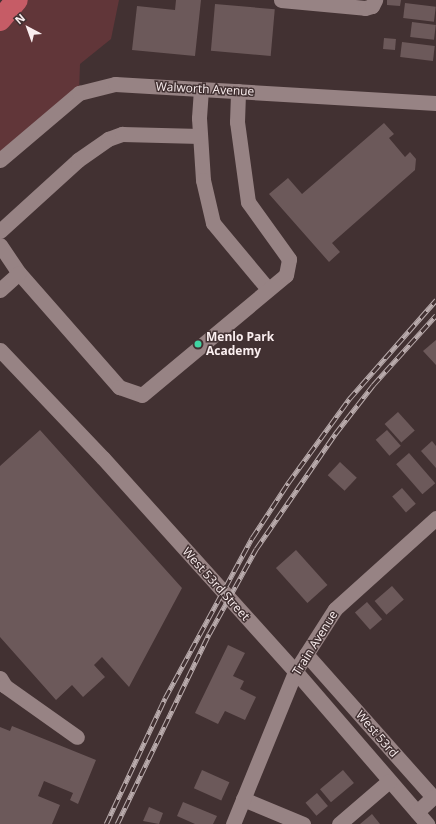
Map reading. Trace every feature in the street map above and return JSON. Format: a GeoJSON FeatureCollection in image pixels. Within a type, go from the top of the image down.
{"type":"FeatureCollection","features":[{"type":"Feature","properties":{"kind":"highway"},"geometry":{"type":"LineString","coordinates":[[0,20],[17,0]]}},
{"type":"Feature","properties":{"kind":"street"},"geometry":{"type":"LineString","coordinates":[[281,0],[365,8],[372,6],[375,0]]}},
{"type":"Feature","properties":{"kind":"street","name":"Walworth Avenue"},"geometry":{"type":"LineString","coordinates":[[0,160],[79,93],[115,84],[436,103]]}},
{"type":"Feature","properties":{"kind":"street"},"geometry":{"type":"LineString","coordinates":[[201,89],[200,136],[203,180],[213,223],[268,289]]}},
{"type":"Feature","properties":{"kind":"street"},"geometry":{"type":"LineString","coordinates":[[0,245],[19,273],[119,387],[142,395],[286,275],[289,259],[248,202],[237,122],[238,91]]}},
{"type":"Feature","properties":{"kind":"street"},"geometry":{"type":"LineString","coordinates":[[0,231],[78,160],[108,139],[122,134],[200,136]]}},
{"type":"Feature","properties":{"kind":"street"},"geometry":{"type":"LineString","coordinates":[[0,290],[19,273]]}},
{"type":"Feature","properties":{"kind":"street","name":"West 53rd Street"},"geometry":{"type":"LineString","coordinates":[[0,350],[103,458],[313,692],[427,824]]}},
{"type":"Feature","properties":{"kind":"street","name":"Train Avenue"},"geometry":{"type":"LineString","coordinates":[[233,824],[296,670],[335,609],[435,520]]}},
{"type":"Feature","properties":{"kind":"street","name":"West 53rd"},"geometry":{"type":"LineString","coordinates":[[306,654],[433,797],[416,812]]}},
{"type":"Feature","properties":{"kind":"street"},"geometry":{"type":"LineString","coordinates":[[0,678],[5,686],[77,737]]}},
{"type":"Feature","properties":{"kind":"street"},"geometry":{"type":"LineString","coordinates":[[339,824],[389,781]]}},
{"type":"Feature","properties":{"kind":"street"},"geometry":{"type":"LineString","coordinates":[[243,799],[303,824]]}},
{"type":"Feature","properties":{"kind":"shaded area"},"geometry":{"type":"Polygon","coordinates":[[[17,0],[119,0],[111,39],[80,64],[79,93],[0,160],[0,20],[17,0]]]}},
{"type":"Feature","properties":{"kind":"building"},"geometry":{"type":"Polygon","coordinates":[[[176,0],[201,0],[195,56],[132,50],[137,6],[175,10],[176,0]]]}},
{"type":"Feature","properties":{"kind":"building"},"geometry":{"type":"Polygon","coordinates":[[[387,0],[401,0],[400,6],[387,5],[387,0]]]}},
{"type":"Feature","properties":{"kind":"building"},"geometry":{"type":"Polygon","coordinates":[[[405,3],[436,7],[434,22],[403,18],[405,3]]]}},
{"type":"Feature","properties":{"kind":"building"},"geometry":{"type":"Polygon","coordinates":[[[215,4],[275,9],[271,56],[211,51],[215,4]]]}},
{"type":"Feature","properties":{"kind":"building"},"geometry":{"type":"Polygon","coordinates":[[[412,22],[436,25],[434,40],[410,37],[412,22]]]}},
{"type":"Feature","properties":{"kind":"building"},"geometry":{"type":"Polygon","coordinates":[[[384,38],[396,39],[395,50],[383,49],[384,38]]]}},
{"type":"Feature","properties":{"kind":"building"},"geometry":{"type":"Polygon","coordinates":[[[402,42],[435,46],[433,61],[400,57],[402,42]]]}},
{"type":"Feature","properties":{"kind":"building"},"geometry":{"type":"Polygon","coordinates":[[[384,123],[394,134],[389,138],[405,157],[410,152],[416,159],[415,170],[332,243],[340,252],[329,262],[269,194],[288,178],[302,194],[384,123]]]}},
{"type":"Feature","properties":{"kind":"building"},"geometry":{"type":"Polygon","coordinates":[[[436,340],[436,365],[423,351],[436,340]]]}},
{"type":"Feature","properties":{"kind":"building"},"geometry":{"type":"Polygon","coordinates":[[[398,412],[415,431],[401,443],[385,424],[398,412]]]}},
{"type":"Feature","properties":{"kind":"building"},"geometry":{"type":"Polygon","coordinates":[[[40,430],[182,588],[129,687],[102,657],[94,665],[105,677],[83,697],[72,685],[56,700],[0,637],[0,466],[40,430]]]}},
{"type":"Feature","properties":{"kind":"building"},"geometry":{"type":"Polygon","coordinates":[[[387,430],[401,446],[389,456],[376,440],[387,430]]]}},
{"type":"Feature","properties":{"kind":"building"},"geometry":{"type":"Polygon","coordinates":[[[432,441],[436,446],[436,468],[421,451],[432,441]]]}},
{"type":"Feature","properties":{"kind":"building"},"geometry":{"type":"Polygon","coordinates":[[[409,453],[435,483],[422,494],[396,464],[409,453]]]}},
{"type":"Feature","properties":{"kind":"building"},"geometry":{"type":"Polygon","coordinates":[[[340,462],[357,478],[345,491],[328,475],[340,462]]]}},
{"type":"Feature","properties":{"kind":"building"},"geometry":{"type":"Polygon","coordinates":[[[402,488],[416,504],[406,512],[392,497],[402,488]]]}},
{"type":"Feature","properties":{"kind":"building"},"geometry":{"type":"Polygon","coordinates":[[[296,550],[327,585],[307,603],[276,568],[296,550]]]}},
{"type":"Feature","properties":{"kind":"building"},"geometry":{"type":"Polygon","coordinates":[[[392,586],[404,600],[386,615],[375,601],[392,586]]]}},
{"type":"Feature","properties":{"kind":"building"},"geometry":{"type":"Polygon","coordinates":[[[367,602],[382,619],[370,630],[355,612],[367,602]]]}},
{"type":"Feature","properties":{"kind":"building"},"geometry":{"type":"Polygon","coordinates":[[[228,645],[245,653],[233,676],[244,681],[240,689],[256,697],[245,720],[225,711],[218,724],[195,713],[228,645]]]}},
{"type":"Feature","properties":{"kind":"building"},"geometry":{"type":"Polygon","coordinates":[[[12,726],[96,760],[78,804],[70,800],[73,793],[44,781],[38,796],[60,805],[52,824],[0,824],[0,727],[10,731],[12,726]]]}},
{"type":"Feature","properties":{"kind":"building"},"geometry":{"type":"Polygon","coordinates":[[[202,770],[229,782],[221,800],[194,788],[202,770]]]}},
{"type":"Feature","properties":{"kind":"building"},"geometry":{"type":"Polygon","coordinates":[[[343,770],[354,783],[331,802],[320,789],[343,770]]]}},
{"type":"Feature","properties":{"kind":"building"},"geometry":{"type":"Polygon","coordinates":[[[317,793],[328,806],[316,816],[306,803],[317,793]]]}},
{"type":"Feature","properties":{"kind":"building"},"geometry":{"type":"Polygon","coordinates":[[[183,802],[217,816],[213,824],[195,824],[177,816],[183,802]]]}},
{"type":"Feature","properties":{"kind":"building"},"geometry":{"type":"Polygon","coordinates":[[[149,807],[163,813],[159,824],[143,821],[149,807]]]}},
{"type":"Feature","properties":{"kind":"building"},"geometry":{"type":"Polygon","coordinates":[[[372,814],[380,824],[360,824],[372,814]]]}},
{"type":"Feature","properties":{"kind":"railway"},"geometry":{"type":"LineString","coordinates":[[106,824],[165,698],[252,538],[288,483],[349,399],[436,300]]}},
{"type":"Feature","properties":{"kind":"railway"},"geometry":{"type":"LineString","coordinates":[[117,824],[209,634],[256,549],[335,434],[373,385],[436,315]]}},
{"type":"Feature","properties":{"kind":"place","name":"Menlo Park Academy"},"geometry":{"type":"Point","coordinates":[198,344]}}]}
